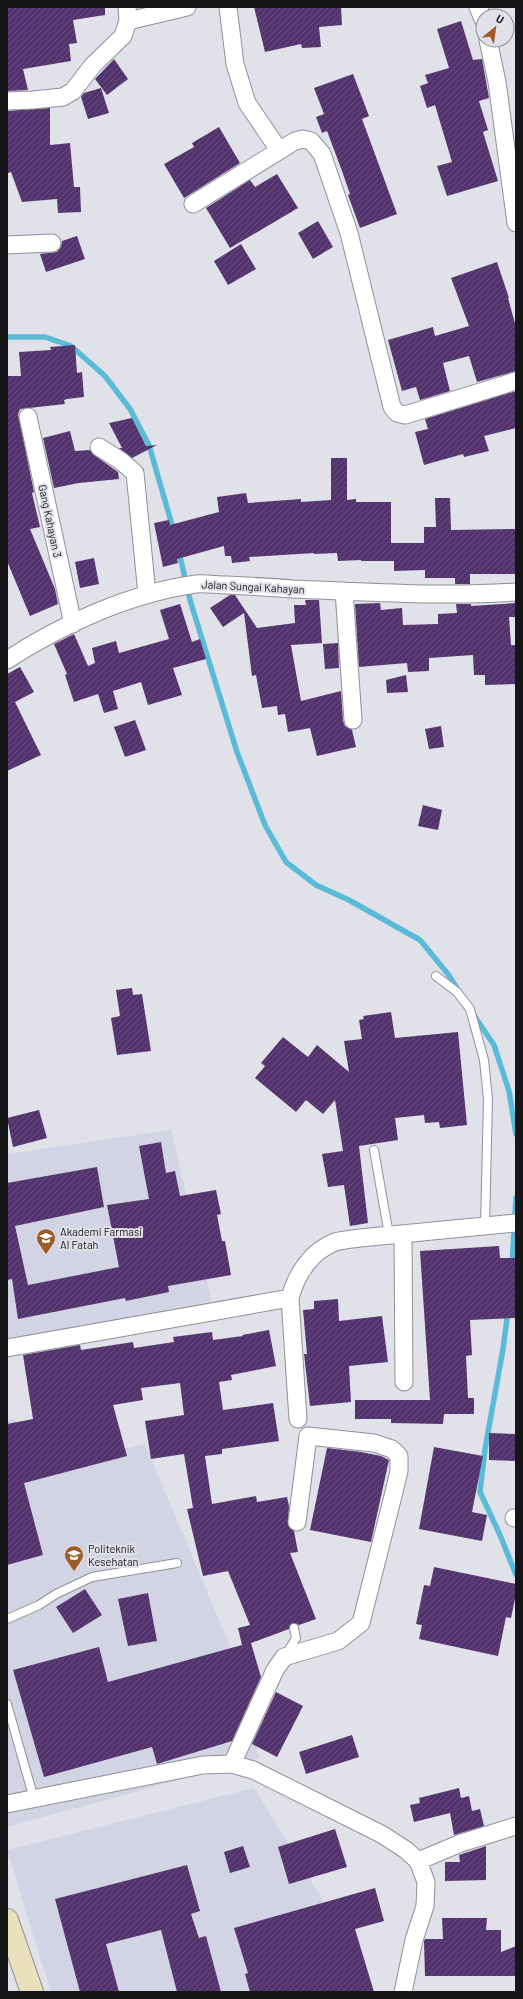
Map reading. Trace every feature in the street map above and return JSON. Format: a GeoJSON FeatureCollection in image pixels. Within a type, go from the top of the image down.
{"type":"FeatureCollection","features":[{"type":"Feature","properties":{"kind":"street"},"geometry":{"type":"LineString","coordinates":[[7,100],[33,100],[63,97],[73,91],[93,65],[123,36],[128,14],[187,7]]}},
{"type":"Feature","properties":{"kind":"street"},"geometry":{"type":"LineString","coordinates":[[228,7],[235,64],[247,103],[279,150]]}},
{"type":"Feature","properties":{"kind":"street"},"geometry":{"type":"LineString","coordinates":[[490,48],[497,82],[516,222]]}},
{"type":"Feature","properties":{"kind":"street"},"geometry":{"type":"LineString","coordinates":[[193,204],[295,141],[303,139],[317,146],[322,154],[348,233],[387,389],[392,407],[397,413],[405,415],[516,381]]}},
{"type":"Feature","properties":{"kind":"street"},"geometry":{"type":"LineString","coordinates":[[7,245],[52,243]]}},
{"type":"Feature","properties":{"kind":"street","name":"Gang Kahayan 3"},"geometry":{"type":"LineString","coordinates":[[28,417],[73,624]]}},
{"type":"Feature","properties":{"kind":"street"},"geometry":{"type":"LineString","coordinates":[[99,446],[121,461],[135,473],[147,594]]}},
{"type":"Feature","properties":{"kind":"street","name":"Jalan Sungai Kahayan"},"geometry":{"type":"LineString","coordinates":[[7,660],[31,645],[73,624],[147,594],[197,584],[438,594],[516,592]]}},
{"type":"Feature","properties":{"kind":"street"},"geometry":{"type":"LineString","coordinates":[[344,591],[353,720]]}},
{"type":"Feature","properties":{"kind":"street"},"geometry":{"type":"LineString","coordinates":[[298,1419],[290,1298],[294,1283],[311,1257],[335,1242],[396,1234],[510,1223]]}},
{"type":"Feature","properties":{"kind":"street"},"geometry":{"type":"LineString","coordinates":[[396,1234],[404,1382]]}},
{"type":"Feature","properties":{"kind":"street"},"geometry":{"type":"LineString","coordinates":[[7,1348],[290,1298]]}},
{"type":"Feature","properties":{"kind":"street"},"geometry":{"type":"LineString","coordinates":[[232,1764],[275,1670],[284,1657],[338,1641],[361,1624],[394,1492],[399,1456],[392,1449],[374,1443],[308,1436],[297,1522]]}},
{"type":"Feature","properties":{"kind":"street"},"geometry":{"type":"LineString","coordinates":[[7,1804],[203,1765],[232,1764],[253,1770],[383,1835],[406,1850],[418,1861],[426,1882],[425,1906],[414,1940],[407,1991]]}},
{"type":"Feature","properties":{"kind":"street"},"geometry":{"type":"LineString","coordinates":[[418,1861],[461,1843],[516,1826]]}},
{"type":"Feature","properties":{"kind":"street"},"geometry":{"type":"LineString","coordinates":[[7,1920],[32,1992]]}},
{"type":"Feature","properties":{"kind":"lane"},"geometry":{"type":"LineString","coordinates":[[436,976],[457,992],[470,1009],[484,1060],[488,1099],[485,1226]]}},
{"type":"Feature","properties":{"kind":"lane"},"geometry":{"type":"LineString","coordinates":[[374,1150],[396,1234]]}},
{"type":"Feature","properties":{"kind":"lane"},"geometry":{"type":"LineString","coordinates":[[7,1619],[39,1606],[56,1594],[92,1577],[177,1563]]}},
{"type":"Feature","properties":{"kind":"lane"},"geometry":{"type":"LineString","coordinates":[[284,1657],[293,1646],[296,1638],[294,1628]]}},
{"type":"Feature","properties":{"kind":"lane"},"geometry":{"type":"LineString","coordinates":[[7,1704],[34,1799]]}},
{"type":"Feature","properties":{"kind":"shaded area"},"geometry":{"type":"Polygon","coordinates":[[[171,1130],[212,1301],[7,1340],[7,1154],[171,1130]]]}},
{"type":"Feature","properties":{"kind":"shaded area"},"geometry":{"type":"Polygon","coordinates":[[[15,1419],[33,1469],[145,1444],[230,1646],[259,1758],[7,1827],[7,1421],[15,1419]]]}},
{"type":"Feature","properties":{"kind":"shaded area"},"geometry":{"type":"Polygon","coordinates":[[[254,1788],[336,1922],[372,1992],[51,1992],[7,1850],[254,1788]]]}},
{"type":"Feature","properties":{"kind":"building"},"geometry":{"type":"Polygon","coordinates":[[[7,7],[105,7],[105,15],[73,20],[77,43],[69,44],[71,61],[23,69],[28,90],[7,91],[7,7]]]}},
{"type":"Feature","properties":{"kind":"building"},"geometry":{"type":"Polygon","coordinates":[[[254,7],[341,7],[342,25],[319,27],[321,47],[302,48],[301,44],[265,52],[254,7]]]}},
{"type":"Feature","properties":{"kind":"building"},"geometry":{"type":"Polygon","coordinates":[[[461,21],[473,60],[482,59],[489,98],[479,101],[488,130],[483,132],[498,181],[447,196],[437,166],[452,162],[435,105],[427,108],[420,86],[428,83],[425,75],[449,68],[437,29],[461,21]]]}},
{"type":"Feature","properties":{"kind":"building"},"geometry":{"type":"Polygon","coordinates":[[[114,59],[128,79],[107,95],[95,79],[114,59]]]}},
{"type":"Feature","properties":{"kind":"building"},"geometry":{"type":"Polygon","coordinates":[[[353,74],[369,116],[362,119],[397,214],[360,228],[348,195],[350,194],[327,131],[322,133],[316,117],[324,114],[314,88],[353,74]]]}},
{"type":"Feature","properties":{"kind":"building"},"geometry":{"type":"Polygon","coordinates":[[[101,88],[109,113],[88,119],[81,97],[84,93],[101,88]]]}},
{"type":"Feature","properties":{"kind":"building"},"geometry":{"type":"Polygon","coordinates":[[[50,108],[50,145],[70,143],[74,187],[80,187],[81,212],[58,213],[57,199],[22,202],[11,172],[8,173],[7,111],[50,108]]]}},
{"type":"Feature","properties":{"kind":"building"},"geometry":{"type":"Polygon","coordinates":[[[219,127],[240,163],[184,198],[164,164],[194,147],[192,143],[219,127]]]}},
{"type":"Feature","properties":{"kind":"building"},"geometry":{"type":"Polygon","coordinates":[[[277,174],[298,208],[230,248],[206,208],[250,180],[255,187],[277,174]]]}},
{"type":"Feature","properties":{"kind":"building"},"geometry":{"type":"Polygon","coordinates":[[[318,221],[333,247],[313,259],[298,233],[318,221]]]}},
{"type":"Feature","properties":{"kind":"building"},"geometry":{"type":"Polygon","coordinates":[[[77,236],[85,259],[46,272],[40,254],[57,252],[61,247],[62,241],[77,236]]]}},
{"type":"Feature","properties":{"kind":"building"},"geometry":{"type":"Polygon","coordinates":[[[241,244],[256,269],[228,285],[214,261],[241,244]]]}},
{"type":"Feature","properties":{"kind":"building"},"geometry":{"type":"Polygon","coordinates":[[[497,262],[509,298],[516,327],[516,371],[477,382],[469,356],[443,363],[450,391],[420,400],[416,387],[402,391],[388,340],[433,327],[435,336],[469,326],[451,278],[497,262]]]}},
{"type":"Feature","properties":{"kind":"building"},"geometry":{"type":"Polygon","coordinates":[[[75,345],[77,373],[82,372],[84,397],[64,400],[65,404],[20,409],[18,414],[34,492],[32,493],[40,527],[30,529],[55,589],[58,604],[30,616],[7,561],[7,376],[21,376],[19,352],[51,350],[50,347],[75,345]]]}},
{"type":"Feature","properties":{"kind":"building"},"geometry":{"type":"Polygon","coordinates":[[[516,391],[516,428],[484,436],[489,451],[464,457],[463,454],[424,465],[415,432],[428,429],[425,419],[516,391]]]}},
{"type":"Feature","properties":{"kind":"building"},"geometry":{"type":"Polygon","coordinates":[[[132,418],[146,446],[157,445],[132,458],[119,448],[122,448],[109,423],[132,418]]]}},
{"type":"Feature","properties":{"kind":"building"},"geometry":{"type":"Polygon","coordinates":[[[70,431],[75,451],[90,450],[94,455],[118,472],[119,479],[79,483],[54,488],[43,438],[70,431]]]}},
{"type":"Feature","properties":{"kind":"building"},"geometry":{"type":"Polygon","coordinates":[[[331,458],[347,458],[347,500],[356,499],[356,502],[391,502],[391,543],[424,543],[424,527],[436,527],[435,498],[450,498],[451,530],[516,529],[516,574],[470,574],[470,584],[455,584],[455,578],[425,578],[425,570],[394,571],[394,561],[338,561],[337,553],[249,557],[250,561],[232,563],[231,556],[225,556],[224,546],[177,559],[178,563],[163,567],[154,523],[169,520],[170,525],[219,512],[217,497],[246,493],[248,503],[301,499],[301,502],[331,500],[331,458]]]}},
{"type":"Feature","properties":{"kind":"building"},"geometry":{"type":"Polygon","coordinates":[[[94,558],[99,584],[80,588],[75,562],[94,558]]]}},
{"type":"Feature","properties":{"kind":"building"},"geometry":{"type":"Polygon","coordinates":[[[230,595],[235,595],[257,628],[295,623],[294,605],[306,605],[305,600],[319,600],[322,643],[291,645],[301,701],[341,691],[343,721],[345,726],[352,730],[356,747],[317,756],[310,728],[288,732],[285,714],[278,715],[277,706],[262,708],[256,675],[252,676],[244,613],[223,627],[210,608],[230,595]]]}},
{"type":"Feature","properties":{"kind":"building"},"geometry":{"type":"Polygon","coordinates":[[[380,603],[381,610],[402,608],[403,625],[438,624],[438,614],[457,613],[456,604],[471,604],[471,606],[516,603],[516,617],[509,617],[511,645],[516,645],[516,684],[485,685],[485,675],[474,675],[473,655],[429,658],[429,671],[408,672],[407,663],[359,667],[355,604],[380,603]]]}},
{"type":"Feature","properties":{"kind":"building"},"geometry":{"type":"Polygon","coordinates":[[[180,604],[192,642],[200,639],[206,659],[173,668],[182,695],[148,705],[141,682],[113,691],[118,709],[104,713],[98,694],[74,702],[65,675],[67,674],[54,644],[74,634],[88,666],[95,663],[92,648],[116,641],[119,653],[169,639],[160,610],[180,604]]]}},
{"type":"Feature","properties":{"kind":"building"},"geometry":{"type":"Polygon","coordinates":[[[338,643],[339,668],[325,669],[323,644],[338,643]]]}},
{"type":"Feature","properties":{"kind":"building"},"geometry":{"type":"Polygon","coordinates":[[[20,667],[34,692],[15,702],[41,755],[7,771],[7,674],[20,667]]]}},
{"type":"Feature","properties":{"kind":"building"},"geometry":{"type":"Polygon","coordinates":[[[406,675],[408,692],[387,693],[386,680],[406,675]]]}},
{"type":"Feature","properties":{"kind":"building"},"geometry":{"type":"Polygon","coordinates":[[[135,720],[146,750],[125,757],[114,727],[135,720]]]}},
{"type":"Feature","properties":{"kind":"building"},"geometry":{"type":"Polygon","coordinates":[[[441,726],[444,747],[429,749],[425,729],[441,726]]]}},
{"type":"Feature","properties":{"kind":"building"},"geometry":{"type":"Polygon","coordinates":[[[423,805],[442,810],[438,830],[418,826],[423,805]]]}},
{"type":"Feature","properties":{"kind":"building"},"geometry":{"type":"Polygon","coordinates":[[[132,988],[133,995],[142,994],[151,1051],[117,1055],[111,1018],[120,1016],[116,990],[132,988]]]}},
{"type":"Feature","properties":{"kind":"building"},"geometry":{"type":"Polygon","coordinates":[[[391,1012],[395,1038],[458,1032],[467,1125],[440,1128],[439,1122],[425,1123],[424,1115],[395,1118],[398,1140],[359,1146],[368,1223],[350,1226],[344,1185],[328,1187],[322,1154],[343,1151],[335,1100],[323,1114],[306,1100],[296,1112],[255,1078],[265,1066],[261,1063],[283,1037],[308,1057],[317,1045],[349,1072],[344,1041],[362,1039],[359,1020],[364,1019],[363,1016],[391,1012]]]}},
{"type":"Feature","properties":{"kind":"building"},"geometry":{"type":"Polygon","coordinates":[[[39,1110],[47,1138],[13,1147],[7,1118],[39,1110]]]}},
{"type":"Feature","properties":{"kind":"building"},"geometry":{"type":"Polygon","coordinates":[[[161,1142],[166,1173],[175,1171],[180,1196],[216,1190],[221,1214],[217,1215],[222,1241],[225,1241],[231,1275],[168,1286],[169,1292],[126,1301],[125,1298],[18,1319],[12,1279],[7,1280],[7,1183],[97,1167],[104,1207],[15,1226],[28,1285],[119,1267],[107,1205],[149,1199],[139,1146],[161,1142]]]}},
{"type":"Feature","properties":{"kind":"building"},"geometry":{"type":"Polygon","coordinates":[[[499,1246],[500,1258],[516,1258],[516,1318],[470,1320],[472,1355],[466,1356],[468,1398],[474,1398],[474,1414],[444,1414],[443,1424],[391,1423],[391,1419],[355,1419],[355,1400],[430,1400],[420,1251],[499,1246]]]}},
{"type":"Feature","properties":{"kind":"building"},"geometry":{"type":"Polygon","coordinates":[[[338,1299],[339,1321],[382,1316],[388,1362],[349,1366],[351,1402],[310,1406],[304,1354],[307,1354],[303,1310],[314,1309],[314,1301],[338,1299]]]}},
{"type":"Feature","properties":{"kind":"building"},"geometry":{"type":"Polygon","coordinates":[[[269,1330],[276,1366],[231,1375],[232,1380],[219,1382],[223,1410],[273,1403],[279,1441],[222,1449],[222,1454],[205,1456],[212,1504],[256,1496],[257,1502],[287,1497],[289,1506],[288,1525],[294,1531],[298,1552],[290,1553],[316,1619],[299,1625],[293,1623],[289,1629],[251,1643],[261,1677],[232,1741],[157,1764],[152,1747],[44,1777],[13,1670],[99,1647],[108,1682],[242,1645],[238,1628],[250,1625],[228,1571],[203,1576],[187,1509],[193,1508],[184,1454],[151,1459],[145,1421],[184,1415],[180,1383],[141,1388],[143,1400],[113,1405],[127,1456],[24,1483],[43,1555],[7,1565],[7,1424],[33,1419],[23,1355],[80,1345],[81,1350],[133,1342],[134,1348],[174,1342],[173,1337],[212,1332],[213,1340],[243,1336],[242,1335],[269,1330]]]}},
{"type":"Feature","properties":{"kind":"building"},"geometry":{"type":"Polygon","coordinates":[[[489,1433],[516,1434],[516,1461],[489,1460],[489,1433]]]}},
{"type":"Feature","properties":{"kind":"building"},"geometry":{"type":"Polygon","coordinates":[[[434,1447],[483,1456],[472,1512],[487,1515],[482,1541],[419,1529],[434,1447]]]}},
{"type":"Feature","properties":{"kind":"building"},"geometry":{"type":"Polygon","coordinates":[[[327,1448],[361,1452],[381,1456],[389,1460],[371,1542],[310,1530],[327,1448]]]}},
{"type":"Feature","properties":{"kind":"building"},"geometry":{"type":"Polygon","coordinates":[[[434,1567],[516,1584],[516,1594],[511,1618],[506,1617],[498,1656],[419,1639],[422,1625],[416,1624],[424,1585],[430,1586],[434,1567]]]}},
{"type":"Feature","properties":{"kind":"building"},"geometry":{"type":"Polygon","coordinates":[[[85,1589],[102,1615],[73,1633],[56,1607],[85,1589]]]}},
{"type":"Feature","properties":{"kind":"building"},"geometry":{"type":"Polygon","coordinates":[[[148,1593],[157,1641],[128,1646],[118,1599],[148,1593]]]}},
{"type":"Feature","properties":{"kind":"building"},"geometry":{"type":"Polygon","coordinates":[[[276,1692],[303,1706],[277,1757],[252,1744],[276,1692]]]}},
{"type":"Feature","properties":{"kind":"building"},"geometry":{"type":"Polygon","coordinates":[[[352,1735],[359,1757],[306,1774],[299,1752],[352,1735]]]}},
{"type":"Feature","properties":{"kind":"building"},"geometry":{"type":"Polygon","coordinates":[[[459,1788],[461,1798],[469,1796],[472,1811],[480,1809],[484,1826],[454,1835],[450,1813],[414,1822],[410,1805],[420,1803],[419,1798],[459,1788]]]}},
{"type":"Feature","properties":{"kind":"building"},"geometry":{"type":"Polygon","coordinates":[[[335,1829],[347,1867],[289,1884],[278,1847],[335,1829]]]}},
{"type":"Feature","properties":{"kind":"building"},"geometry":{"type":"Polygon","coordinates":[[[243,1846],[250,1867],[230,1873],[224,1852],[243,1846]]]}},
{"type":"Feature","properties":{"kind":"building"},"geometry":{"type":"Polygon","coordinates":[[[486,1846],[486,1880],[445,1881],[445,1862],[460,1862],[459,1855],[486,1846]]]}},
{"type":"Feature","properties":{"kind":"building"},"geometry":{"type":"Polygon","coordinates":[[[187,1865],[200,1911],[191,1914],[199,1938],[206,1936],[221,1992],[177,1992],[161,1930],[106,1944],[119,1992],[80,1992],[55,1899],[187,1865]]]}},
{"type":"Feature","properties":{"kind":"building"},"geometry":{"type":"Polygon","coordinates":[[[375,1888],[384,1921],[355,1929],[374,1992],[250,1992],[245,1974],[248,1973],[234,1928],[375,1888]]]}},
{"type":"Feature","properties":{"kind":"building"},"geometry":{"type":"Polygon","coordinates":[[[442,1918],[487,1918],[486,1930],[501,1930],[501,1952],[516,1946],[516,1976],[425,1976],[424,1941],[425,1939],[443,1939],[442,1918]]]}},
{"type":"Feature","properties":{"kind":"waterway"},"geometry":{"type":"LineString","coordinates":[[7,337],[45,337],[71,346],[105,376],[130,409],[149,445],[174,532]]}},
{"type":"Feature","properties":{"kind":"waterway"},"geometry":{"type":"LineString","coordinates":[[179,552],[190,600],[237,752],[265,825],[286,862],[316,885],[349,900],[420,940],[448,974],[460,993]]}},
{"type":"Feature","properties":{"kind":"waterway"},"geometry":{"type":"LineString","coordinates":[[473,1014],[494,1045],[509,1091],[516,1134]]}},
{"type":"Feature","properties":{"kind":"waterway"},"geometry":{"type":"LineString","coordinates":[[512,1265],[516,1198]]}},
{"type":"Feature","properties":{"kind":"waterway"},"geometry":{"type":"LineString","coordinates":[[508,1311],[503,1349],[485,1449],[480,1492],[500,1535],[516,1575]]}},
{"type":"Feature","properties":{"kind":"place","name":"Akademi Farmasi Al Fatah"},"geometry":{"type":"Point","coordinates":[46,1255]}},
{"type":"Feature","properties":{"kind":"place","name":"Politeknik Kesehatan"},"geometry":{"type":"Point","coordinates":[74,1572]}}]}
